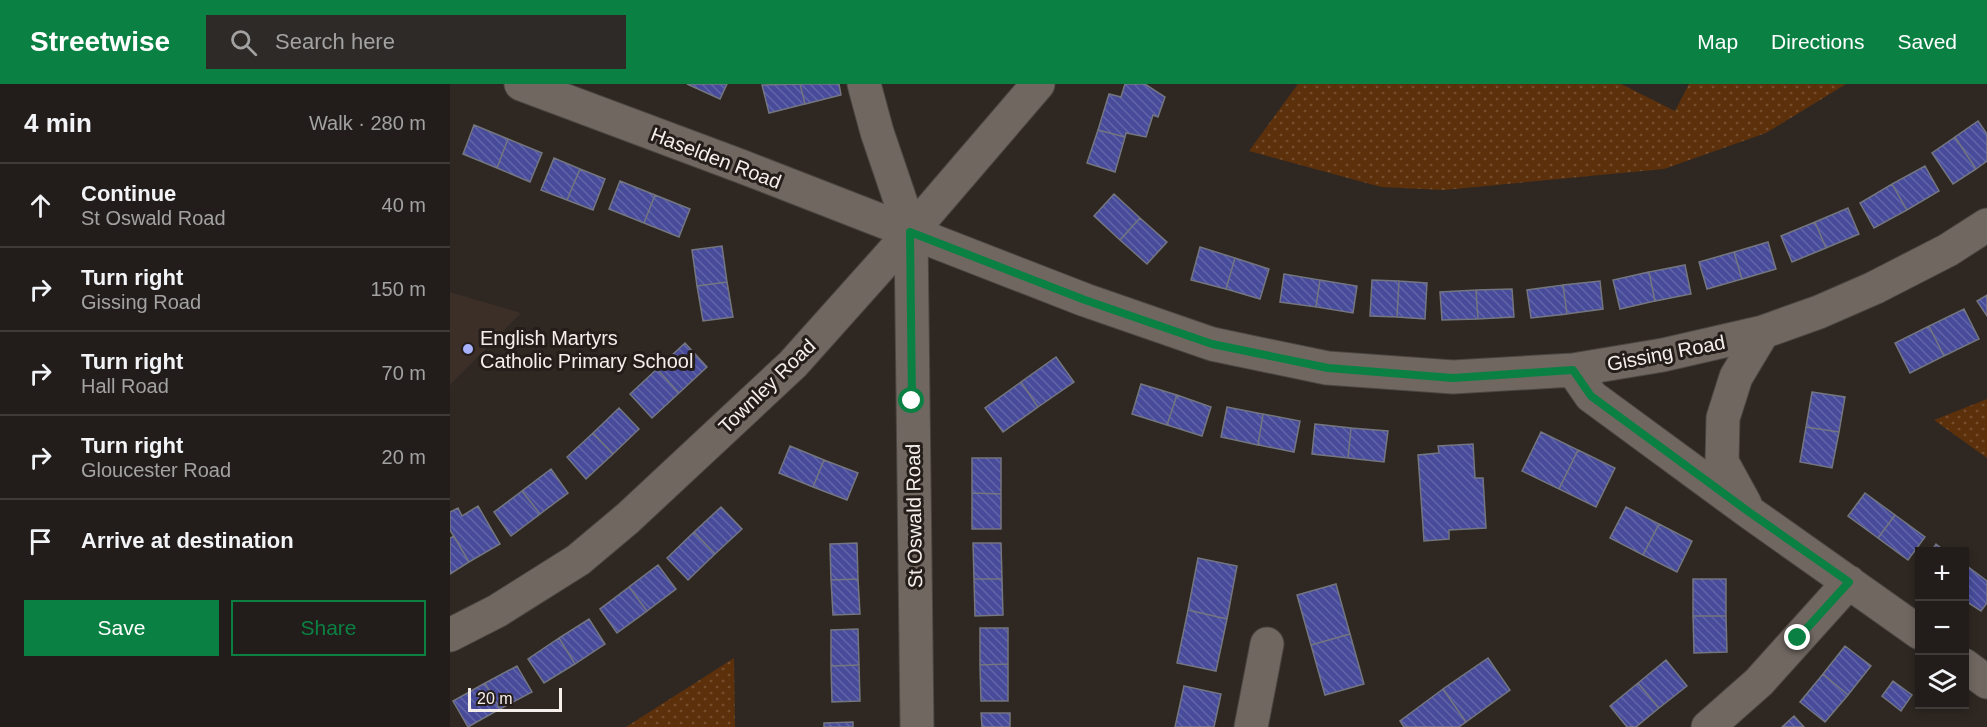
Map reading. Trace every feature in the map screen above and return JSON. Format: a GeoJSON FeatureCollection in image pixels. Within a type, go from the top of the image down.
{"type":"FeatureCollection","features":[{"type":"Feature","properties":{"kind":"street","name":"Haselden Road"},"geometry":{"type":"LineString","coordinates":[[521,84],[910,232]]}},
{"type":"Feature","properties":{"kind":"street","name":"St Oswald Road"},"geometry":{"type":"LineString","coordinates":[[864,84],[877,132],[910,232],[917,727]]}},
{"type":"Feature","properties":{"kind":"street","name":"Townley Road"},"geometry":{"type":"LineString","coordinates":[[450,635],[497,611],[578,560],[628,518],[793,364],[1038,84]]}},
{"type":"Feature","properties":{"kind":"street","name":"Gissing Road"},"geometry":{"type":"LineString","coordinates":[[910,232],[1085,300],[1224,347],[1328,368],[1453,378],[1573,370],[1663,355],[1763,332],[1819,312],[1874,288],[1948,250],[1987,225]]}},
{"type":"Feature","properties":{"kind":"street"},"geometry":{"type":"LineString","coordinates":[[1749,512],[1722,462],[1723,418],[1736,378],[1763,332]]}},
{"type":"Feature","properties":{"kind":"street"},"geometry":{"type":"LineString","coordinates":[[1573,370],[1591,396],[1915,629]]}},
{"type":"Feature","properties":{"kind":"street"},"geometry":{"type":"LineString","coordinates":[[1708,727],[1759,682],[1849,582]]}},
{"type":"Feature","properties":{"kind":"street"},"geometry":{"type":"LineString","coordinates":[[1251,727],[1266,644]]}},
{"type":"Feature","properties":{"kind":"street"},"geometry":{"type":"LineString","coordinates":[[1969,669],[1987,682]]}},
{"type":"Feature","properties":{"kind":"shaded area"},"geometry":{"type":"Polygon","coordinates":[[[1298,84],[1621,84],[1675,111],[1689,84],[1846,84],[1766,133],[1664,169],[1444,190],[1381,187],[1249,151],[1298,84]]]}},
{"type":"Feature","properties":{"kind":"shaded area","name":"English Martyrs Catholic Primary School"},"geometry":{"type":"Polygon","coordinates":[[[450,292],[521,313],[450,385],[450,292]]]}},
{"type":"Feature","properties":{"kind":"shaded area"},"geometry":{"type":"Polygon","coordinates":[[[1987,399],[1987,458],[1934,420],[1987,399]]]}},
{"type":"Feature","properties":{"kind":"shaded area"},"geometry":{"type":"Polygon","coordinates":[[[734,658],[735,727],[626,727],[734,658]]]}},
{"type":"Feature","properties":{"kind":"building"},"geometry":{"type":"Polygon","coordinates":[[[687,84],[727,84],[720,99],[687,84]]]}},
{"type":"Feature","properties":{"kind":"building"},"geometry":{"type":"Polygon","coordinates":[[[800,84],[805,104],[769,113],[762,85],[800,84]]]}},
{"type":"Feature","properties":{"kind":"building"},"geometry":{"type":"Polygon","coordinates":[[[800,84],[839,84],[841,95],[805,104],[800,84]]]}},
{"type":"Feature","properties":{"kind":"building"},"geometry":{"type":"Polygon","coordinates":[[[1125,84],[1145,84],[1165,97],[1158,117],[1153,115],[1146,137],[1126,133],[1125,137],[1098,130],[1109,94],[1121,97],[1125,84]]]}},
{"type":"Feature","properties":{"kind":"building"},"geometry":{"type":"Polygon","coordinates":[[[1978,121],[1987,134],[1987,161],[1976,169],[1955,137],[1978,121]]]}},
{"type":"Feature","properties":{"kind":"building"},"geometry":{"type":"Polygon","coordinates":[[[474,125],[508,139],[497,168],[463,154],[474,125]]]}},
{"type":"Feature","properties":{"kind":"building"},"geometry":{"type":"Polygon","coordinates":[[[1098,130],[1125,137],[1115,172],[1087,163],[1098,130]]]}},
{"type":"Feature","properties":{"kind":"building"},"geometry":{"type":"Polygon","coordinates":[[[1955,137],[1976,169],[1953,184],[1932,153],[1955,137]]]}},
{"type":"Feature","properties":{"kind":"building"},"geometry":{"type":"Polygon","coordinates":[[[508,139],[542,153],[530,182],[497,168],[508,139]]]}},
{"type":"Feature","properties":{"kind":"building"},"geometry":{"type":"Polygon","coordinates":[[[554,158],[580,169],[567,200],[541,190],[554,158]]]}},
{"type":"Feature","properties":{"kind":"building"},"geometry":{"type":"Polygon","coordinates":[[[1925,166],[1939,191],[1907,210],[1892,184],[1925,166]]]}},
{"type":"Feature","properties":{"kind":"building"},"geometry":{"type":"Polygon","coordinates":[[[580,169],[605,179],[593,210],[567,200],[580,169]]]}},
{"type":"Feature","properties":{"kind":"building"},"geometry":{"type":"Polygon","coordinates":[[[620,181],[655,195],[644,223],[609,209],[620,181]]]}},
{"type":"Feature","properties":{"kind":"building"},"geometry":{"type":"Polygon","coordinates":[[[1892,184],[1907,210],[1874,228],[1860,203],[1892,184]]]}},
{"type":"Feature","properties":{"kind":"building"},"geometry":{"type":"Polygon","coordinates":[[[1114,194],[1140,218],[1120,240],[1094,216],[1114,194]]]}},
{"type":"Feature","properties":{"kind":"building"},"geometry":{"type":"Polygon","coordinates":[[[655,195],[690,209],[679,237],[644,223],[655,195]]]}},
{"type":"Feature","properties":{"kind":"building"},"geometry":{"type":"Polygon","coordinates":[[[1848,208],[1859,234],[1826,248],[1815,222],[1848,208]]]}},
{"type":"Feature","properties":{"kind":"building"},"geometry":{"type":"Polygon","coordinates":[[[1140,218],[1167,242],[1147,264],[1120,240],[1140,218]]]}},
{"type":"Feature","properties":{"kind":"building"},"geometry":{"type":"Polygon","coordinates":[[[1815,222],[1826,248],[1792,262],[1781,236],[1815,222]]]}},
{"type":"Feature","properties":{"kind":"building"},"geometry":{"type":"Polygon","coordinates":[[[1768,242],[1776,269],[1742,279],[1734,252],[1768,242]]]}},
{"type":"Feature","properties":{"kind":"building"},"geometry":{"type":"Polygon","coordinates":[[[722,246],[727,282],[697,286],[692,250],[722,246]]]}},
{"type":"Feature","properties":{"kind":"building"},"geometry":{"type":"Polygon","coordinates":[[[1200,247],[1235,258],[1226,289],[1191,280],[1200,247]]]}},
{"type":"Feature","properties":{"kind":"building"},"geometry":{"type":"Polygon","coordinates":[[[1734,252],[1742,279],[1707,289],[1699,262],[1734,252]]]}},
{"type":"Feature","properties":{"kind":"building"},"geometry":{"type":"Polygon","coordinates":[[[1235,258],[1269,269],[1260,299],[1226,289],[1235,258]]]}},
{"type":"Feature","properties":{"kind":"building"},"geometry":{"type":"Polygon","coordinates":[[[1685,265],[1691,294],[1655,301],[1649,272],[1685,265]]]}},
{"type":"Feature","properties":{"kind":"building"},"geometry":{"type":"Polygon","coordinates":[[[1649,272],[1655,301],[1620,309],[1613,280],[1649,272]]]}},
{"type":"Feature","properties":{"kind":"building"},"geometry":{"type":"Polygon","coordinates":[[[1284,274],[1320,280],[1316,307],[1280,302],[1284,274]]]}},
{"type":"Feature","properties":{"kind":"building"},"geometry":{"type":"Polygon","coordinates":[[[1320,280],[1357,286],[1353,313],[1316,307],[1320,280]]]}},
{"type":"Feature","properties":{"kind":"building"},"geometry":{"type":"Polygon","coordinates":[[[1372,280],[1399,281],[1397,317],[1370,316],[1372,280]]]}},
{"type":"Feature","properties":{"kind":"building"},"geometry":{"type":"Polygon","coordinates":[[[1399,281],[1427,283],[1425,319],[1397,317],[1399,281]]]}},
{"type":"Feature","properties":{"kind":"building"},"geometry":{"type":"Polygon","coordinates":[[[1600,281],[1603,309],[1567,314],[1563,285],[1600,281]]]}},
{"type":"Feature","properties":{"kind":"building"},"geometry":{"type":"Polygon","coordinates":[[[727,282],[733,317],[703,321],[697,286],[727,282]]]}},
{"type":"Feature","properties":{"kind":"building"},"geometry":{"type":"Polygon","coordinates":[[[1563,285],[1567,314],[1531,318],[1527,290],[1563,285]]]}},
{"type":"Feature","properties":{"kind":"building"},"geometry":{"type":"Polygon","coordinates":[[[1512,289],[1514,317],[1478,319],[1476,290],[1512,289]]]}},
{"type":"Feature","properties":{"kind":"building"},"geometry":{"type":"Polygon","coordinates":[[[1476,290],[1478,319],[1442,320],[1440,292],[1476,290]]]}},
{"type":"Feature","properties":{"kind":"building"},"geometry":{"type":"Polygon","coordinates":[[[1987,295],[1987,316],[1977,301],[1987,295]]]}},
{"type":"Feature","properties":{"kind":"building"},"geometry":{"type":"Polygon","coordinates":[[[1964,309],[1979,339],[1944,356],[1929,326],[1964,309]]]}},
{"type":"Feature","properties":{"kind":"building"},"geometry":{"type":"Polygon","coordinates":[[[1929,326],[1944,356],[1910,373],[1895,343],[1929,326]]]}},
{"type":"Feature","properties":{"kind":"building"},"geometry":{"type":"Polygon","coordinates":[[[685,343],[707,367],[679,393],[657,369],[685,343]]]}},
{"type":"Feature","properties":{"kind":"building"},"geometry":{"type":"Polygon","coordinates":[[[1056,357],[1074,382],[1038,407],[1021,382],[1056,357]]]}},
{"type":"Feature","properties":{"kind":"building"},"geometry":{"type":"Polygon","coordinates":[[[657,369],[679,393],[652,418],[630,394],[657,369]]]}},
{"type":"Feature","properties":{"kind":"building"},"geometry":{"type":"Polygon","coordinates":[[[1021,382],[1038,407],[1003,432],[985,408],[1021,382]]]}},
{"type":"Feature","properties":{"kind":"building"},"geometry":{"type":"Polygon","coordinates":[[[1141,384],[1177,395],[1167,425],[1132,414],[1141,384]]]}},
{"type":"Feature","properties":{"kind":"building"},"geometry":{"type":"Polygon","coordinates":[[[1812,392],[1845,397],[1839,432],[1806,427],[1812,392]]]}},
{"type":"Feature","properties":{"kind":"building"},"geometry":{"type":"Polygon","coordinates":[[[1177,395],[1211,407],[1202,436],[1167,425],[1177,395]]]}},
{"type":"Feature","properties":{"kind":"building"},"geometry":{"type":"Polygon","coordinates":[[[1227,407],[1263,414],[1258,445],[1221,437],[1227,407]]]}},
{"type":"Feature","properties":{"kind":"building"},"geometry":{"type":"Polygon","coordinates":[[[619,408],[639,429],[613,454],[593,433],[619,408]]]}},
{"type":"Feature","properties":{"kind":"building"},"geometry":{"type":"Polygon","coordinates":[[[1263,414],[1300,421],[1294,452],[1258,445],[1263,414]]]}},
{"type":"Feature","properties":{"kind":"building"},"geometry":{"type":"Polygon","coordinates":[[[1315,424],[1351,428],[1348,458],[1312,454],[1315,424]]]}},
{"type":"Feature","properties":{"kind":"building"},"geometry":{"type":"Polygon","coordinates":[[[1806,427],[1839,432],[1832,468],[1800,462],[1806,427]]]}},
{"type":"Feature","properties":{"kind":"building"},"geometry":{"type":"Polygon","coordinates":[[[1351,428],[1388,431],[1384,462],[1348,458],[1351,428]]]}},
{"type":"Feature","properties":{"kind":"building"},"geometry":{"type":"Polygon","coordinates":[[[1541,432],[1578,450],[1559,489],[1522,471],[1541,432]]]}},
{"type":"Feature","properties":{"kind":"building"},"geometry":{"type":"Polygon","coordinates":[[[593,433],[613,454],[586,479],[567,457],[593,433]]]}},
{"type":"Feature","properties":{"kind":"building"},"geometry":{"type":"Polygon","coordinates":[[[1473,444],[1475,478],[1483,478],[1486,528],[1449,530],[1449,539],[1424,541],[1418,455],[1439,453],[1438,446],[1473,444]]]}},
{"type":"Feature","properties":{"kind":"building"},"geometry":{"type":"Polygon","coordinates":[[[790,446],[824,460],[813,487],[779,473],[790,446]]]}},
{"type":"Feature","properties":{"kind":"building"},"geometry":{"type":"Polygon","coordinates":[[[1578,450],[1615,468],[1596,507],[1559,489],[1578,450]]]}},
{"type":"Feature","properties":{"kind":"building"},"geometry":{"type":"Polygon","coordinates":[[[972,458],[1001,458],[1001,494],[972,493],[972,458]]]}},
{"type":"Feature","properties":{"kind":"building"},"geometry":{"type":"Polygon","coordinates":[[[824,460],[858,473],[847,500],[813,487],[824,460]]]}},
{"type":"Feature","properties":{"kind":"building"},"geometry":{"type":"Polygon","coordinates":[[[551,469],[568,493],[540,514],[522,491],[551,469]]]}},
{"type":"Feature","properties":{"kind":"building"},"geometry":{"type":"Polygon","coordinates":[[[522,491],[540,514],[511,536],[494,512],[522,491]]]}},
{"type":"Feature","properties":{"kind":"building"},"geometry":{"type":"Polygon","coordinates":[[[972,493],[1001,494],[1001,529],[972,529],[972,493]]]}},
{"type":"Feature","properties":{"kind":"building"},"geometry":{"type":"Polygon","coordinates":[[[1865,493],[1895,515],[1878,538],[1848,516],[1865,493]]]}},
{"type":"Feature","properties":{"kind":"building"},"geometry":{"type":"Polygon","coordinates":[[[478,506],[500,544],[469,562],[450,530],[450,512],[458,508],[462,516],[478,506]]]}},
{"type":"Feature","properties":{"kind":"building"},"geometry":{"type":"Polygon","coordinates":[[[721,507],[742,529],[715,554],[694,532],[721,507]]]}},
{"type":"Feature","properties":{"kind":"building"},"geometry":{"type":"Polygon","coordinates":[[[1626,507],[1659,524],[1643,555],[1610,538],[1626,507]]]}},
{"type":"Feature","properties":{"kind":"building"},"geometry":{"type":"Polygon","coordinates":[[[1895,515],[1925,537],[1918,547],[1915,547],[1908,560],[1878,538],[1895,515]]]}},
{"type":"Feature","properties":{"kind":"building"},"geometry":{"type":"Polygon","coordinates":[[[1659,524],[1692,541],[1677,572],[1643,555],[1659,524]]]}},
{"type":"Feature","properties":{"kind":"building"},"geometry":{"type":"Polygon","coordinates":[[[694,532],[715,554],[688,580],[667,558],[694,532]]]}},
{"type":"Feature","properties":{"kind":"building"},"geometry":{"type":"Polygon","coordinates":[[[454,536],[469,562],[450,574],[450,538],[454,536]]]}},
{"type":"Feature","properties":{"kind":"building"},"geometry":{"type":"Polygon","coordinates":[[[857,543],[858,579],[831,580],[830,544],[857,543]]]}},
{"type":"Feature","properties":{"kind":"building"},"geometry":{"type":"Polygon","coordinates":[[[973,543],[1001,543],[1002,579],[974,579],[973,543]]]}},
{"type":"Feature","properties":{"kind":"building"},"geometry":{"type":"Polygon","coordinates":[[[1198,558],[1237,566],[1227,619],[1188,610],[1198,558]]]}},
{"type":"Feature","properties":{"kind":"building"},"geometry":{"type":"Polygon","coordinates":[[[658,565],[676,589],[647,611],[629,587],[658,565]]]}},
{"type":"Feature","properties":{"kind":"building"},"geometry":{"type":"Polygon","coordinates":[[[1969,568],[1987,581],[1987,603],[1981,611],[1969,603],[1969,568]]]}},
{"type":"Feature","properties":{"kind":"building"},"geometry":{"type":"Polygon","coordinates":[[[858,579],[860,614],[833,615],[831,580],[858,579]]]}},
{"type":"Feature","properties":{"kind":"building"},"geometry":{"type":"Polygon","coordinates":[[[974,579],[1002,579],[1003,615],[975,616],[974,579]]]}},
{"type":"Feature","properties":{"kind":"building"},"geometry":{"type":"Polygon","coordinates":[[[1693,579],[1726,579],[1726,616],[1693,616],[1693,579]]]}},
{"type":"Feature","properties":{"kind":"building"},"geometry":{"type":"Polygon","coordinates":[[[1336,584],[1350,634],[1311,645],[1297,595],[1336,584]]]}},
{"type":"Feature","properties":{"kind":"building"},"geometry":{"type":"Polygon","coordinates":[[[629,587],[647,611],[617,633],[600,609],[629,587]]]}},
{"type":"Feature","properties":{"kind":"building"},"geometry":{"type":"Polygon","coordinates":[[[1188,610],[1227,619],[1216,671],[1177,663],[1188,610]]]}},
{"type":"Feature","properties":{"kind":"building"},"geometry":{"type":"Polygon","coordinates":[[[1693,616],[1726,616],[1727,652],[1694,653],[1693,616]]]}},
{"type":"Feature","properties":{"kind":"building"},"geometry":{"type":"Polygon","coordinates":[[[589,619],[605,644],[575,664],[559,638],[589,619]]]}},
{"type":"Feature","properties":{"kind":"building"},"geometry":{"type":"Polygon","coordinates":[[[980,628],[1008,628],[1008,664],[980,665],[980,628]]]}},
{"type":"Feature","properties":{"kind":"building"},"geometry":{"type":"Polygon","coordinates":[[[858,629],[859,665],[831,666],[831,630],[858,629]]]}},
{"type":"Feature","properties":{"kind":"building"},"geometry":{"type":"Polygon","coordinates":[[[1350,634],[1364,684],[1325,695],[1311,645],[1350,634]]]}},
{"type":"Feature","properties":{"kind":"building"},"geometry":{"type":"Polygon","coordinates":[[[559,638],[575,664],[544,683],[528,659],[559,638]]]}},
{"type":"Feature","properties":{"kind":"building"},"geometry":{"type":"Polygon","coordinates":[[[1845,646],[1871,666],[1848,695],[1823,674],[1845,646]]]}},
{"type":"Feature","properties":{"kind":"building"},"geometry":{"type":"Polygon","coordinates":[[[1488,658],[1510,690],[1466,722],[1443,689],[1488,658]]]}},
{"type":"Feature","properties":{"kind":"building"},"geometry":{"type":"Polygon","coordinates":[[[1666,660],[1687,686],[1659,708],[1638,683],[1666,660]]]}},
{"type":"Feature","properties":{"kind":"building"},"geometry":{"type":"Polygon","coordinates":[[[1008,664],[1008,701],[981,701],[980,665],[1008,664]]]}},
{"type":"Feature","properties":{"kind":"building"},"geometry":{"type":"Polygon","coordinates":[[[859,665],[860,701],[832,702],[831,666],[859,665]]]}},
{"type":"Feature","properties":{"kind":"building"},"geometry":{"type":"Polygon","coordinates":[[[517,666],[532,692],[500,709],[485,683],[517,666]]]}},
{"type":"Feature","properties":{"kind":"building"},"geometry":{"type":"Polygon","coordinates":[[[1823,674],[1848,695],[1825,722],[1800,702],[1823,674]]]}},
{"type":"Feature","properties":{"kind":"building"},"geometry":{"type":"Polygon","coordinates":[[[1893,681],[1912,695],[1901,711],[1882,696],[1893,681]]]}},
{"type":"Feature","properties":{"kind":"building"},"geometry":{"type":"Polygon","coordinates":[[[485,683],[500,709],[468,727],[453,701],[485,683]]]}},
{"type":"Feature","properties":{"kind":"building"},"geometry":{"type":"Polygon","coordinates":[[[1638,683],[1659,708],[1636,727],[1627,727],[1610,706],[1638,683]]]}},
{"type":"Feature","properties":{"kind":"building"},"geometry":{"type":"Polygon","coordinates":[[[1184,686],[1221,694],[1214,727],[1175,727],[1184,686]]]}},
{"type":"Feature","properties":{"kind":"building"},"geometry":{"type":"Polygon","coordinates":[[[1443,689],[1466,722],[1459,727],[1404,727],[1400,721],[1443,689]]]}},
{"type":"Feature","properties":{"kind":"building"},"geometry":{"type":"Polygon","coordinates":[[[981,713],[1010,713],[1010,727],[982,727],[981,713]]]}},
{"type":"Feature","properties":{"kind":"building"},"geometry":{"type":"Polygon","coordinates":[[[1794,716],[1804,727],[1782,727],[1794,716]]]}},
{"type":"Feature","properties":{"kind":"building"},"geometry":{"type":"Polygon","coordinates":[[[853,722],[853,727],[824,727],[824,723],[853,722]]]}},
{"type":"Feature","properties":{"kind":"place","name":"English Martyrs Catholic Primary School"},"geometry":{"type":"Point","coordinates":[468,349]}},
{"type":"Feature","properties":{"kind":"route"},"geometry":{"type":"LineString","coordinates":[[912,401],[910,232],[1085,300],[1212,344],[1328,368],[1453,378],[1573,370],[1591,396],[1849,582],[1798,638]]}}]}
